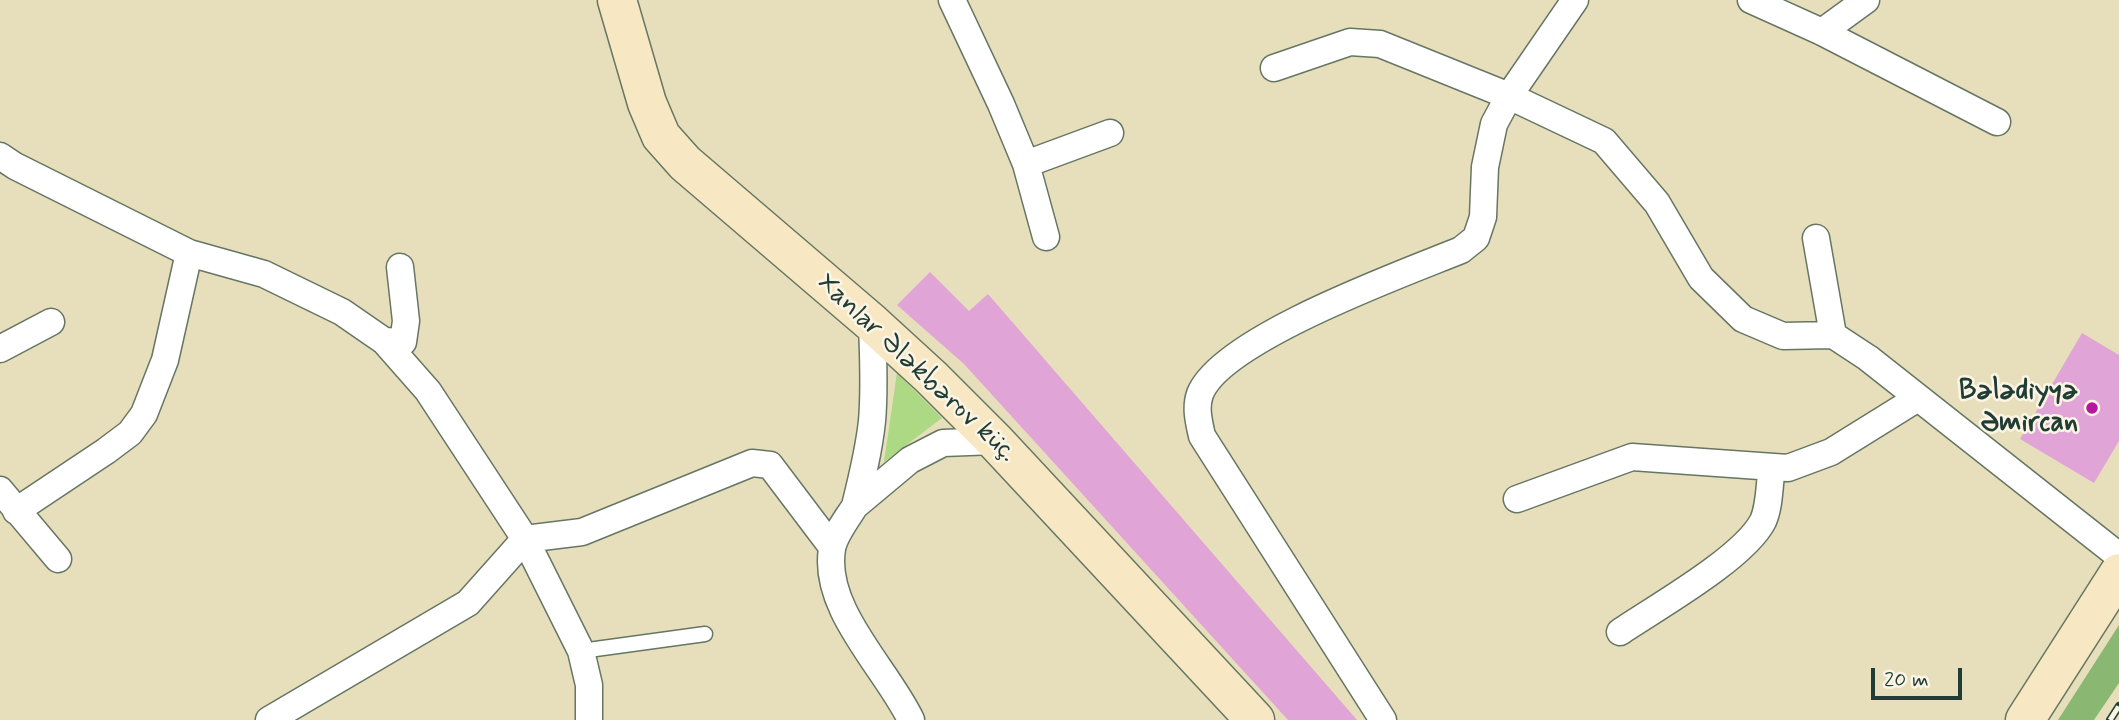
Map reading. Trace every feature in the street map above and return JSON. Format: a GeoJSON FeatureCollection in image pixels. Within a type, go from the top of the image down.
{"type":"FeatureCollection","features":[{"type":"Feature","properties":{"kind":"street","name":"Xanlar Ələkbərov küç."},"geometry":{"type":"LineString","coordinates":[[617,0],[647,103],[661,135],[685,163],[872,323],[996,441],[1255,720]]}},
{"type":"Feature","properties":{"kind":"street"},"geometry":{"type":"LineString","coordinates":[[952,0],[1026,164],[1045,237]]}},
{"type":"Feature","properties":{"kind":"street"},"geometry":{"type":"LineString","coordinates":[[1383,720],[1202,436],[1197,414],[1200,393],[1214,372],[1306,314],[1461,250],[1476,238],[1483,216],[1485,167],[1494,124],[1509,96],[1575,0]]}},
{"type":"Feature","properties":{"kind":"street"},"geometry":{"type":"LineString","coordinates":[[1751,0],[1822,32],[1997,122]]}},
{"type":"Feature","properties":{"kind":"street"},"geometry":{"type":"LineString","coordinates":[[1822,32],[1866,0]]}},
{"type":"Feature","properties":{"kind":"street"},"geometry":{"type":"LineString","coordinates":[[1274,68],[1350,42],[1380,44],[1509,96],[1604,141],[1657,203],[1701,278],[1743,319],[1783,336],[1833,335],[1868,358],[2119,556]]}},
{"type":"Feature","properties":{"kind":"street"},"geometry":{"type":"LineString","coordinates":[[1026,164],[1110,133]]}},
{"type":"Feature","properties":{"kind":"street"},"geometry":{"type":"LineString","coordinates":[[0,156],[190,253],[264,274],[342,312],[384,341],[429,391],[525,539],[581,651],[589,685],[589,720]]}},
{"type":"Feature","properties":{"kind":"street"},"geometry":{"type":"LineString","coordinates":[[1816,238],[1833,335]]}},
{"type":"Feature","properties":{"kind":"street"},"geometry":{"type":"LineString","coordinates":[[58,559],[8,500],[106,451],[130,433],[144,415],[165,360],[190,253]]}},
{"type":"Feature","properties":{"kind":"street"},"geometry":{"type":"LineString","coordinates":[[384,341],[403,342],[406,321],[400,267]]}},
{"type":"Feature","properties":{"kind":"street"},"geometry":{"type":"LineString","coordinates":[[0,349],[51,322]]}},
{"type":"Feature","properties":{"kind":"street"},"geometry":{"type":"LineString","coordinates":[[872,323],[872,419],[866,458],[855,506],[832,547],[831,571],[836,593],[847,616],[911,720]]}},
{"type":"Feature","properties":{"kind":"street"},"geometry":{"type":"LineString","coordinates":[[1517,499],[1632,457],[1788,468],[1831,452],[1917,398]]}},
{"type":"Feature","properties":{"kind":"street"},"geometry":{"type":"LineString","coordinates":[[855,506],[910,460],[943,443],[996,441]]}},
{"type":"Feature","properties":{"kind":"street"},"geometry":{"type":"LineString","coordinates":[[269,720],[468,603],[525,539],[582,532],[752,463],[769,465],[832,547]]}},
{"type":"Feature","properties":{"kind":"street"},"geometry":{"type":"LineString","coordinates":[[1620,632],[1725,561],[1751,539],[1764,518],[1772,468]]}},
{"type":"Feature","properties":{"kind":"street"},"geometry":{"type":"LineString","coordinates":[[2025,720],[2119,573]]}},
{"type":"Feature","properties":{"kind":"lane"},"geometry":{"type":"LineString","coordinates":[[581,651],[705,634]]}},
{"type":"Feature","properties":{"kind":"green space"},"geometry":{"type":"Polygon","coordinates":[[[897,373],[942,418],[884,462],[897,373]]]}},
{"type":"Feature","properties":{"kind":"green space"},"geometry":{"type":"Polygon","coordinates":[[[2119,625],[2119,683],[2094,720],[2058,720],[2119,625]]]}},
{"type":"Feature","properties":{"kind":"building"},"geometry":{"type":"Polygon","coordinates":[[[930,272],[969,311],[988,294],[1357,720],[1288,720],[964,364],[897,305],[930,272]]]}},
{"type":"Feature","properties":{"kind":"building"},"geometry":{"type":"Polygon","coordinates":[[[2082,333],[2119,355],[2119,441],[2094,483],[2020,439],[2082,333]]]}},
{"type":"Feature","properties":{"kind":"railway"},"geometry":{"type":"LineString","coordinates":[[2110,720],[2119,706]]}},
{"type":"Feature","properties":{"kind":"place","name":"Bələdiyyə Əmircan"},"geometry":{"type":"Point","coordinates":[2092,408]}}]}
